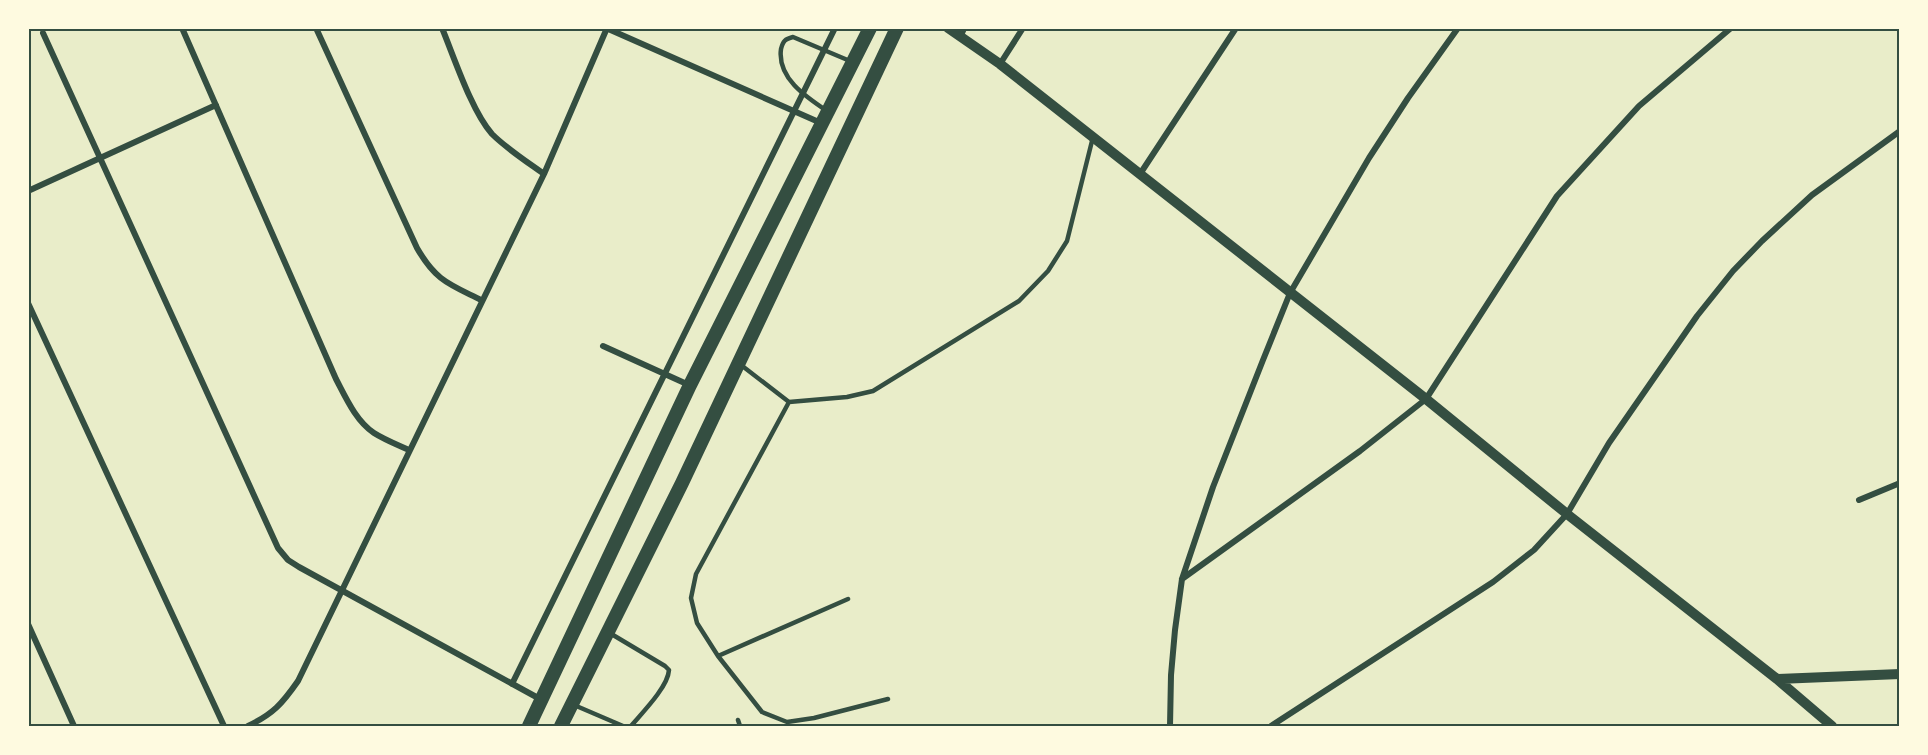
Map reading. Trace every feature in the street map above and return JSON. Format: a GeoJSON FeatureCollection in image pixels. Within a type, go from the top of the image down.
{"type":"FeatureCollection","features":[{"type":"Feature","properties":{"kind":"main road"},"geometry":{"type":"LineString","coordinates":[[529,726],[690,385],[870,28]]}},
{"type":"Feature","properties":{"kind":"main road"},"geometry":{"type":"LineString","coordinates":[[561,726],[682,483],[897,28]]}},
{"type":"Feature","properties":{"kind":"street"},"geometry":{"type":"LineString","coordinates":[[182,28],[346,399],[359,418],[374,433],[409,450]]}},
{"type":"Feature","properties":{"kind":"street"},"geometry":{"type":"LineString","coordinates":[[316,28],[427,266],[438,277],[481,300]]}},
{"type":"Feature","properties":{"kind":"street"},"geometry":{"type":"LineString","coordinates":[[442,28],[472,98],[490,132],[544,174]]}},
{"type":"Feature","properties":{"kind":"street"},"geometry":{"type":"LineString","coordinates":[[512,684],[835,28]]}},
{"type":"Feature","properties":{"kind":"street"},"geometry":{"type":"LineString","coordinates":[[948,28],[963,33],[1426,399],[1567,514],[1777,679],[1832,726]]}},
{"type":"Feature","properties":{"kind":"street"},"geometry":{"type":"LineString","coordinates":[[1000,64],[1023,28]]}},
{"type":"Feature","properties":{"kind":"street"},"geometry":{"type":"LineString","coordinates":[[1140,174],[1236,28]]}},
{"type":"Feature","properties":{"kind":"street"},"geometry":{"type":"LineString","coordinates":[[1170,726],[1171,675],[1182,579],[1213,488],[1290,293],[1369,158],[1458,28]]}},
{"type":"Feature","properties":{"kind":"street"},"geometry":{"type":"LineString","coordinates":[[1182,579],[1360,451],[1426,399],[1557,196],[1639,106],[1731,28]]}},
{"type":"Feature","properties":{"kind":"street"},"geometry":{"type":"LineString","coordinates":[[248,726],[273,713],[298,681],[544,174],[607,29],[796,111],[824,117]]}},
{"type":"Feature","properties":{"kind":"street"},"geometry":{"type":"LineString","coordinates":[[43,33],[278,548],[294,564],[541,700]]}},
{"type":"Feature","properties":{"kind":"street"},"geometry":{"type":"LineString","coordinates":[[28,191],[216,105]]}},
{"type":"Feature","properties":{"kind":"street"},"geometry":{"type":"LineString","coordinates":[[1271,726],[1493,582],[1534,550],[1567,514],[1609,442],[1698,316],[1733,271],[1812,195],[1899,131]]}},
{"type":"Feature","properties":{"kind":"street"},"geometry":{"type":"LineString","coordinates":[[28,303],[224,726]]}},
{"type":"Feature","properties":{"kind":"street"},"geometry":{"type":"LineString","coordinates":[[603,346],[690,385]]}},
{"type":"Feature","properties":{"kind":"street"},"geometry":{"type":"LineString","coordinates":[[1859,500],[1899,483]]}},
{"type":"Feature","properties":{"kind":"street"},"geometry":{"type":"LineString","coordinates":[[28,624],[74,726]]}},
{"type":"Feature","properties":{"kind":"street"},"geometry":{"type":"LineString","coordinates":[[1777,679],[1899,674]]}},
{"type":"Feature","properties":{"kind":"lane"},"geometry":{"type":"LineString","coordinates":[[824,117],[782,68],[780,60],[782,43],[793,37],[852,62]]}},
{"type":"Feature","properties":{"kind":"lane"},"geometry":{"type":"LineString","coordinates":[[739,363],[789,402],[847,397],[873,391],[1019,301],[1048,271],[1067,241],[1093,137]]}},
{"type":"Feature","properties":{"kind":"lane"},"geometry":{"type":"LineString","coordinates":[[789,402],[696,574],[691,598],[697,623],[718,656],[762,712],[787,722],[814,718],[888,699]]}},
{"type":"Feature","properties":{"kind":"lane"},"geometry":{"type":"LineString","coordinates":[[718,656],[848,599]]}},
{"type":"Feature","properties":{"kind":"lane"},"geometry":{"type":"LineString","coordinates":[[608,632],[669,670],[669,676],[660,690],[631,726]]}},
{"type":"Feature","properties":{"kind":"lane"},"geometry":{"type":"LineString","coordinates":[[572,704],[623,726]]}}]}
